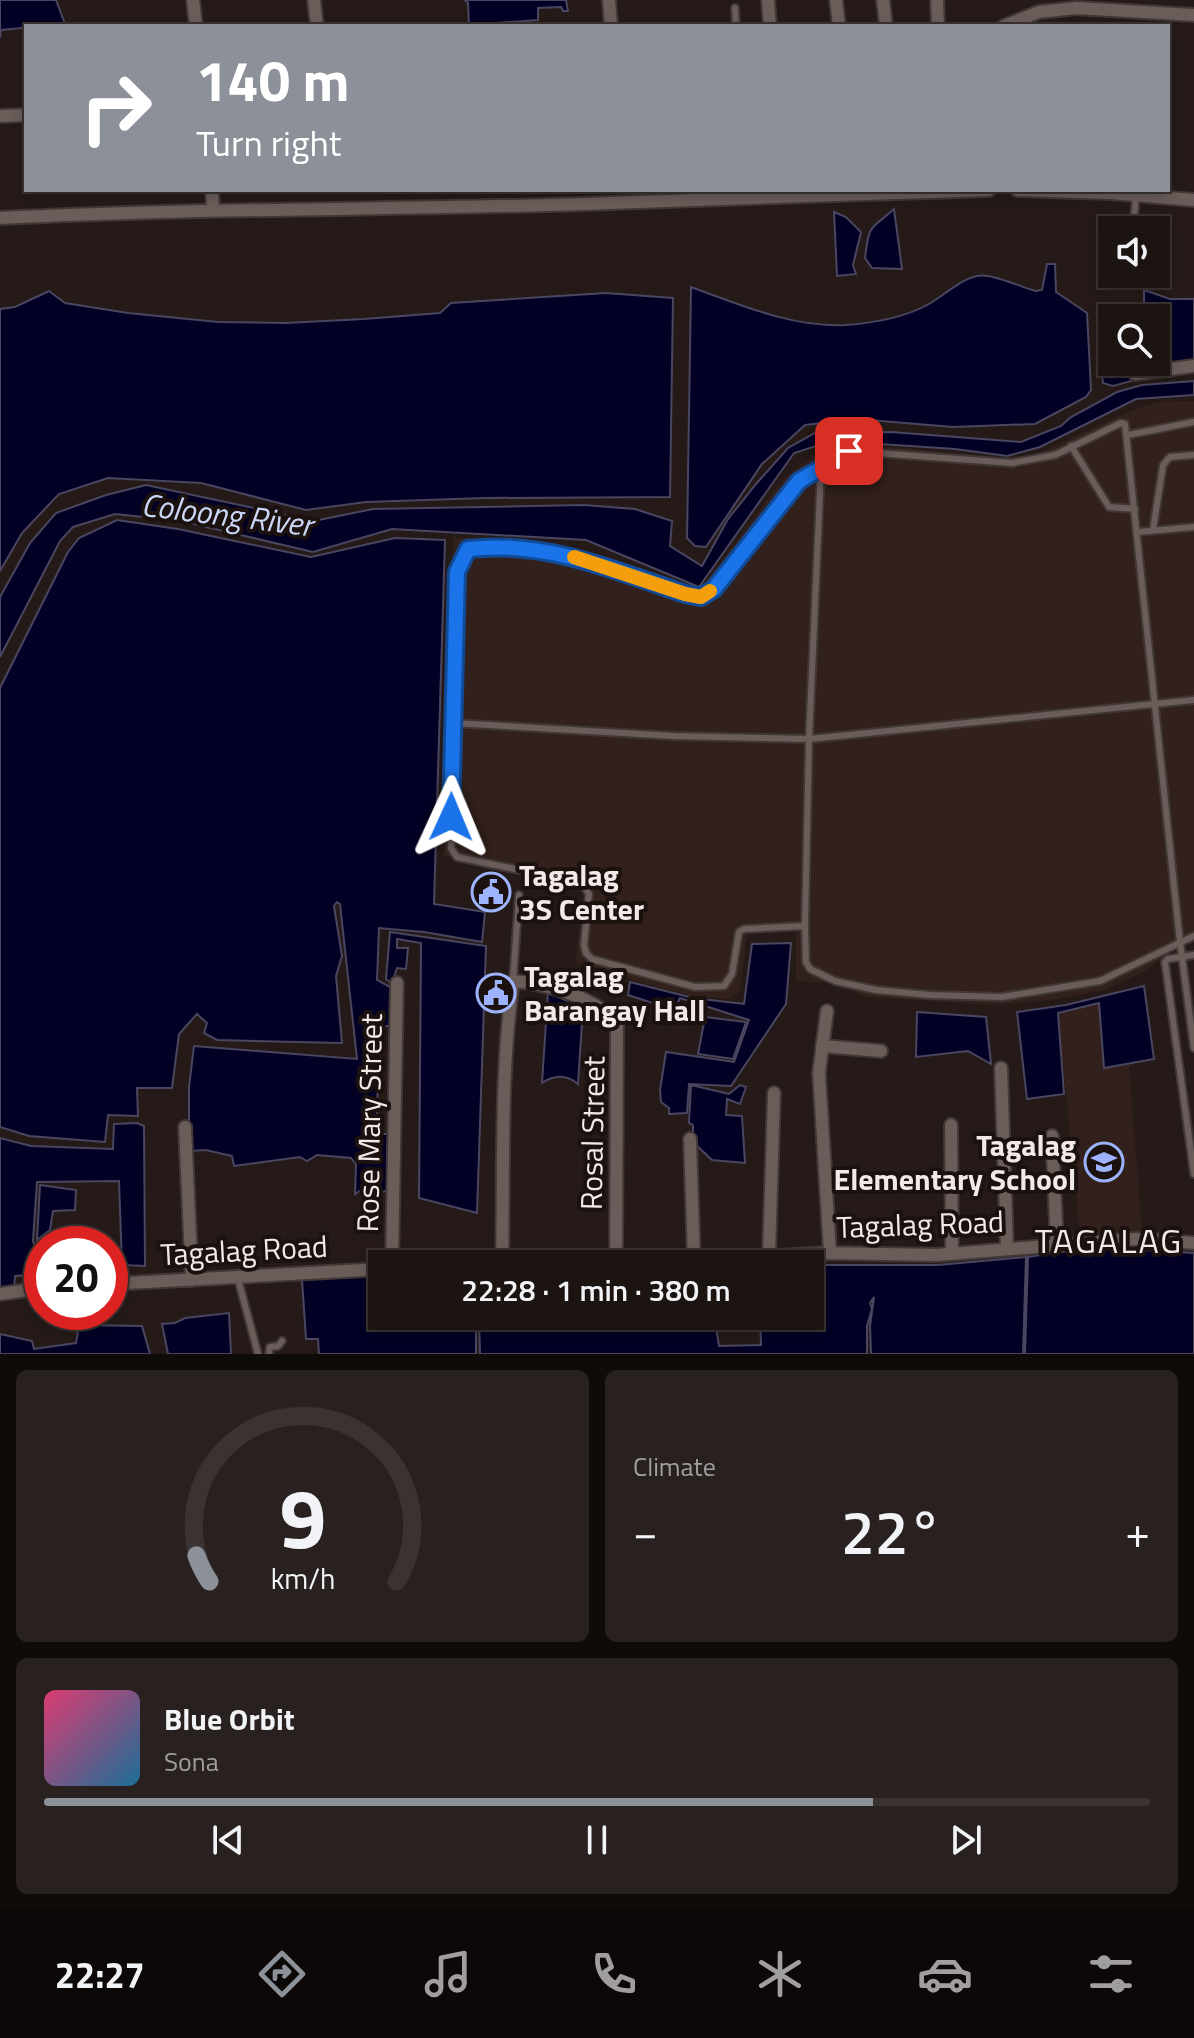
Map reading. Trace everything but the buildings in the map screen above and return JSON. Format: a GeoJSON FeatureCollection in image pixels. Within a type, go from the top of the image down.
{"type":"FeatureCollection","features":[{"type":"Feature","properties":{"kind":"street"},"geometry":{"type":"LineString","coordinates":[[193,0],[196,24]]}},
{"type":"Feature","properties":{"kind":"street"},"geometry":{"type":"LineString","coordinates":[[314,0],[317,24]]}},
{"type":"Feature","properties":{"kind":"street"},"geometry":{"type":"LineString","coordinates":[[609,0],[611,24]]}},
{"type":"Feature","properties":{"kind":"street"},"geometry":{"type":"LineString","coordinates":[[768,0],[770,24]]}},
{"type":"Feature","properties":{"kind":"street"},"geometry":{"type":"LineString","coordinates":[[836,0],[839,24]]}},
{"type":"Feature","properties":{"kind":"street"},"geometry":{"type":"LineString","coordinates":[[883,0],[886,24]]}},
{"type":"Feature","properties":{"kind":"street"},"geometry":{"type":"LineString","coordinates":[[937,0],[938,24]]}},
{"type":"Feature","properties":{"kind":"street"},"geometry":{"type":"LineString","coordinates":[[1007,24],[1038,6],[1194,15]]}},
{"type":"Feature","properties":{"kind":"street"},"geometry":{"type":"LineString","coordinates":[[0,116],[24,115]]}},
{"type":"Feature","properties":{"kind":"street"},"geometry":{"type":"LineString","coordinates":[[212,192],[213,210]]}},
{"type":"Feature","properties":{"kind":"street"},"geometry":{"type":"LineString","coordinates":[[0,218],[213,210],[582,204],[780,192],[854,192]]}},
{"type":"Feature","properties":{"kind":"street"},"geometry":{"type":"LineString","coordinates":[[1065,192],[1194,200]]}},
{"type":"Feature","properties":{"kind":"street"},"geometry":{"type":"LineString","coordinates":[[1170,369],[1194,366]]}},
{"type":"Feature","properties":{"kind":"street"},"geometry":{"type":"LineString","coordinates":[[502,1250],[508,1016],[513,981]]}},
{"type":"Feature","properties":{"kind":"street","name":"Rosal Street"},"geometry":{"type":"LineString","coordinates":[[513,981],[540,984],[565,992],[617,1021],[616,1250]]}},
{"type":"Feature","properties":{"kind":"street","name":"Rose Mary Street"},"geometry":{"type":"LineString","coordinates":[[392,1250],[397,983]]}},
{"type":"Feature","properties":{"kind":"street"},"geometry":{"type":"LineString","coordinates":[[827,1011],[819,1073],[830,1253]]}},
{"type":"Feature","properties":{"kind":"street"},"geometry":{"type":"LineString","coordinates":[[822,1046],[881,1051]]}},
{"type":"Feature","properties":{"kind":"street"},"geometry":{"type":"LineString","coordinates":[[1001,1068],[1007,1248]]}},
{"type":"Feature","properties":{"kind":"street"},"geometry":{"type":"LineString","coordinates":[[769,1250],[774,1093]]}},
{"type":"Feature","properties":{"kind":"street"},"geometry":{"type":"LineString","coordinates":[[951,1125],[952,1254]]}},
{"type":"Feature","properties":{"kind":"street"},"geometry":{"type":"LineString","coordinates":[[185,1127],[192,1280]]}},
{"type":"Feature","properties":{"kind":"street"},"geometry":{"type":"LineString","coordinates":[[1052,1136],[1057,1244]]}},
{"type":"Feature","properties":{"kind":"street"},"geometry":{"type":"LineString","coordinates":[[690,1139],[694,1250]]}},
{"type":"Feature","properties":{"kind":"street","name":"Tagalag Road"},"geometry":{"type":"LineString","coordinates":[[824,1253],[952,1254],[1135,1239],[1194,1243]]}},
{"type":"Feature","properties":{"kind":"street","name":"Tagalag Road"},"geometry":{"type":"LineString","coordinates":[[128,1283],[368,1270]]}},
{"type":"Feature","properties":{"kind":"street"},"geometry":{"type":"LineString","coordinates":[[0,1294],[24,1291]]}},
{"type":"Feature","properties":{"kind":"lane"},"geometry":{"type":"LineString","coordinates":[[735,8],[736,24]]}},
{"type":"Feature","properties":{"kind":"lane"},"geometry":{"type":"LineString","coordinates":[[1134,216],[1136,195]]}},
{"type":"Feature","properties":{"kind":"lane"},"geometry":{"type":"LineString","coordinates":[[1128,435],[1194,422]]}},
{"type":"Feature","properties":{"kind":"lane"},"geometry":{"type":"LineString","coordinates":[[805,926],[744,929],[739,932],[732,974],[724,986],[695,987],[592,959],[584,945],[589,894],[582,883],[457,857],[451,848],[457,572],[468,549],[521,548],[584,559],[701,597],[714,589],[799,481],[831,459],[849,451],[1012,463],[1055,455],[1121,423],[1125,424],[1194,1048]]}},
{"type":"Feature","properties":{"kind":"lane"},"geometry":{"type":"LineString","coordinates":[[1071,446],[1109,507],[1135,509]]}},
{"type":"Feature","properties":{"kind":"lane"},"geometry":{"type":"LineString","coordinates":[[1153,530],[1163,465],[1170,457],[1194,455]]}},
{"type":"Feature","properties":{"kind":"lane"},"geometry":{"type":"LineString","coordinates":[[821,468],[809,739],[805,926],[806,962],[810,969],[822,977],[876,990],[1002,997],[1100,981],[1194,936]]}},
{"type":"Feature","properties":{"kind":"lane"},"geometry":{"type":"LineString","coordinates":[[1138,532],[1194,527]]}},
{"type":"Feature","properties":{"kind":"lane"},"geometry":{"type":"LineString","coordinates":[[453,723],[674,736],[809,739],[1194,700]]}},
{"type":"Feature","properties":{"kind":"lane"},"geometry":{"type":"LineString","coordinates":[[513,981],[519,895]]}},
{"type":"Feature","properties":{"kind":"lane"},"geometry":{"type":"LineString","coordinates":[[1194,955],[1165,962],[1194,1174]]}},
{"type":"Feature","properties":{"kind":"lane"},"geometry":{"type":"LineString","coordinates":[[238,1279],[258,1354]]}},
{"type":"Feature","properties":{"kind":"lane"},"geometry":{"type":"LineString","coordinates":[[269,1354],[270,1347],[278,1346],[282,1341]]}},
{"type":"Feature","properties":{"kind":"shaded area"},"geometry":{"type":"Polygon","coordinates":[[[1194,401],[1194,941],[1173,950],[1144,972],[1104,990],[1058,999],[993,1005],[865,997],[838,983],[796,981],[796,931],[747,934],[740,990],[730,999],[691,996],[575,964],[585,889],[443,856],[453,537],[519,541],[585,550],[691,591],[700,589],[783,479],[823,449],[850,443],[1008,458],[1036,454],[1137,408],[1159,402],[1194,401]]]}},
{"type":"Feature","properties":{"kind":"shaded area","name":"Tagalag Elementary School"},"geometry":{"type":"Polygon","coordinates":[[[1099,1003],[1104,1068],[1129,1065],[1142,1231],[1080,1236],[1058,1013],[1099,1003]]]}},
{"type":"Feature","properties":{"kind":"water"},"geometry":{"type":"Polygon","coordinates":[[[0,0],[56,0],[65,24],[24,24],[24,28],[1,30],[0,38],[0,0]]]}},
{"type":"Feature","properties":{"kind":"water"},"geometry":{"type":"Polygon","coordinates":[[[465,0],[566,0],[568,11],[563,11],[561,7],[538,8],[538,20],[469,24],[468,3],[465,0]]]}},
{"type":"Feature","properties":{"kind":"water"},"geometry":{"type":"Polygon","coordinates":[[[894,209],[902,269],[872,268],[865,258],[870,232],[894,209]]]}},
{"type":"Feature","properties":{"kind":"water"},"geometry":{"type":"Polygon","coordinates":[[[834,212],[846,217],[861,232],[853,265],[856,274],[837,276],[834,212]]]}},
{"type":"Feature","properties":{"kind":"water"},"geometry":{"type":"Polygon","coordinates":[[[1047,264],[1055,264],[1056,292],[1087,313],[1091,390],[1086,397],[1035,424],[953,427],[857,419],[805,425],[762,464],[706,547],[695,546],[687,538],[691,287],[787,319],[846,325],[878,321],[910,312],[977,276],[998,278],[1036,291],[1042,290],[1047,264]]]}},
{"type":"Feature","properties":{"kind":"water"},"geometry":{"type":"Polygon","coordinates":[[[1144,290],[1170,299],[1194,299],[1194,372],[1170,374],[1170,304],[1144,304],[1144,290]]]}},
{"type":"Feature","properties":{"kind":"water"},"geometry":{"type":"Polygon","coordinates":[[[49,291],[65,303],[128,313],[218,322],[285,323],[440,313],[451,303],[606,293],[673,298],[670,497],[366,502],[306,510],[201,483],[108,478],[59,494],[22,533],[0,571],[0,309],[15,307],[49,291]]]}},
{"type":"Feature","properties":{"kind":"water"},"geometry":{"type":"Polygon","coordinates":[[[1102,376],[1149,376],[1113,386],[1103,383],[1102,376]]]}},
{"type":"Feature","properties":{"kind":"water","name":"Coloong River"},"geometry":{"type":"Polygon","coordinates":[[[1194,381],[1194,395],[1136,399],[1040,447],[1007,456],[850,442],[822,444],[794,453],[699,587],[586,540],[392,529],[313,552],[181,521],[115,514],[73,527],[60,541],[0,657],[0,597],[30,543],[56,513],[146,485],[314,521],[373,509],[584,505],[635,509],[672,521],[670,546],[702,566],[728,519],[756,484],[788,448],[815,433],[891,432],[1021,442],[1061,426],[1071,417],[1117,392],[1142,385],[1194,381]]]}},
{"type":"Feature","properties":{"kind":"water"},"geometry":{"type":"Polygon","coordinates":[[[117,520],[178,529],[311,557],[395,538],[445,540],[434,904],[485,912],[482,942],[379,928],[377,980],[392,988],[391,1025],[380,1028],[376,1134],[388,1134],[389,1190],[376,1194],[361,1190],[355,1194],[356,1164],[351,1158],[317,1155],[307,1161],[300,1157],[234,1166],[232,1156],[206,1150],[189,1151],[189,1087],[194,1046],[357,1059],[340,904],[337,902],[334,906],[342,956],[336,976],[342,1043],[217,1040],[204,1033],[207,1023],[197,1014],[179,1034],[172,1088],[137,1088],[138,1116],[108,1115],[105,1142],[29,1136],[0,1127],[0,688],[68,552],[79,538],[117,520]]]}},
{"type":"Feature","properties":{"kind":"water"},"geometry":{"type":"Polygon","coordinates":[[[390,932],[486,946],[477,1213],[419,1198],[421,943],[397,939],[397,948],[408,948],[406,969],[397,968],[392,983],[386,979],[390,932]]]}},
{"type":"Feature","properties":{"kind":"water"},"geometry":{"type":"Polygon","coordinates":[[[791,943],[786,1004],[731,1086],[689,1084],[687,1113],[669,1114],[669,1108],[661,1102],[660,1090],[666,1052],[734,1062],[749,1020],[680,998],[674,1010],[628,995],[630,982],[693,998],[744,1004],[752,944],[791,943]]]}},
{"type":"Feature","properties":{"kind":"water"},"geometry":{"type":"Polygon","coordinates":[[[1144,986],[1154,1059],[1104,1068],[1099,1003],[1058,1013],[1064,1094],[1027,1099],[1017,1012],[1066,1005],[1144,986]]]}},
{"type":"Feature","properties":{"kind":"water"},"geometry":{"type":"Polygon","coordinates":[[[548,992],[583,1008],[578,1084],[560,1077],[542,1083],[548,992]]]}},
{"type":"Feature","properties":{"kind":"water"},"geometry":{"type":"Polygon","coordinates":[[[917,1012],[986,1017],[991,1064],[968,1051],[916,1057],[917,1012]]]}},
{"type":"Feature","properties":{"kind":"water"},"geometry":{"type":"Polygon","coordinates":[[[705,1017],[746,1022],[733,1059],[698,1054],[705,1017]]]}},
{"type":"Feature","properties":{"kind":"water"},"geometry":{"type":"Polygon","coordinates":[[[691,1085],[729,1094],[740,1085],[746,1087],[740,1104],[727,1099],[726,1115],[742,1116],[745,1163],[712,1160],[693,1142],[693,1125],[689,1123],[691,1085]]]}},
{"type":"Feature","properties":{"kind":"water"},"geometry":{"type":"Polygon","coordinates":[[[137,1123],[144,1126],[145,1266],[128,1265],[128,1226],[121,1226],[119,1181],[37,1182],[34,1226],[24,1226],[24,1275],[15,1276],[14,1288],[0,1291],[0,1138],[31,1146],[113,1149],[114,1124],[137,1123]]]}},
{"type":"Feature","properties":{"kind":"water"},"geometry":{"type":"Polygon","coordinates":[[[40,1185],[76,1190],[75,1210],[53,1211],[51,1226],[38,1226],[40,1185]]]}},
{"type":"Feature","properties":{"kind":"water"},"geometry":{"type":"Polygon","coordinates":[[[1071,1250],[1194,1253],[1194,1354],[1025,1354],[1028,1257],[1071,1250]]]}},
{"type":"Feature","properties":{"kind":"water"},"geometry":{"type":"Polygon","coordinates":[[[1026,1257],[1023,1354],[871,1354],[870,1326],[874,1297],[870,1303],[872,1309],[867,1326],[867,1354],[480,1354],[479,1330],[716,1330],[719,1346],[761,1345],[760,1330],[824,1330],[824,1265],[938,1265],[1026,1257]]]}},
{"type":"Feature","properties":{"kind":"water"},"geometry":{"type":"Polygon","coordinates":[[[368,1277],[368,1330],[476,1330],[476,1354],[319,1354],[318,1339],[306,1339],[302,1280],[368,1277]]]}},
{"type":"Feature","properties":{"kind":"water"},"geometry":{"type":"Polygon","coordinates":[[[229,1313],[231,1354],[168,1354],[162,1324],[229,1313]]]}},
{"type":"Feature","properties":{"kind":"water"},"geometry":{"type":"Polygon","coordinates":[[[128,1326],[142,1326],[150,1354],[0,1354],[0,1334],[32,1341],[34,1349],[76,1343],[78,1330],[128,1330],[128,1326]]]}},
{"type":"Feature","properties":{"kind":"slow traffic"},"geometry":{"type":"LineString","coordinates":[[574,557],[685,594],[701,597],[710,591]]}},
{"type":"Feature","properties":{"kind":"place","name":"Tagalag 3S Center"},"geometry":{"type":"Point","coordinates":[491,892]}},
{"type":"Feature","properties":{"kind":"place","name":"Tagalag Barangay Hall"},"geometry":{"type":"Point","coordinates":[496,993]}},
{"type":"Feature","properties":{"kind":"place","name":"Tagalag Elementary School"},"geometry":{"type":"Point","coordinates":[1104,1162]}},
{"type":"Feature","properties":{"kind":"district","name":"TAGALAG"},"geometry":{"type":"Point","coordinates":[1109,1240]}},
{"type":"Feature","properties":{"kind":"route"},"geometry":{"type":"LineString","coordinates":[[451,817],[457,572],[468,549],[521,548],[584,559],[701,597],[714,589],[799,481],[831,459],[849,451]]}}]}
